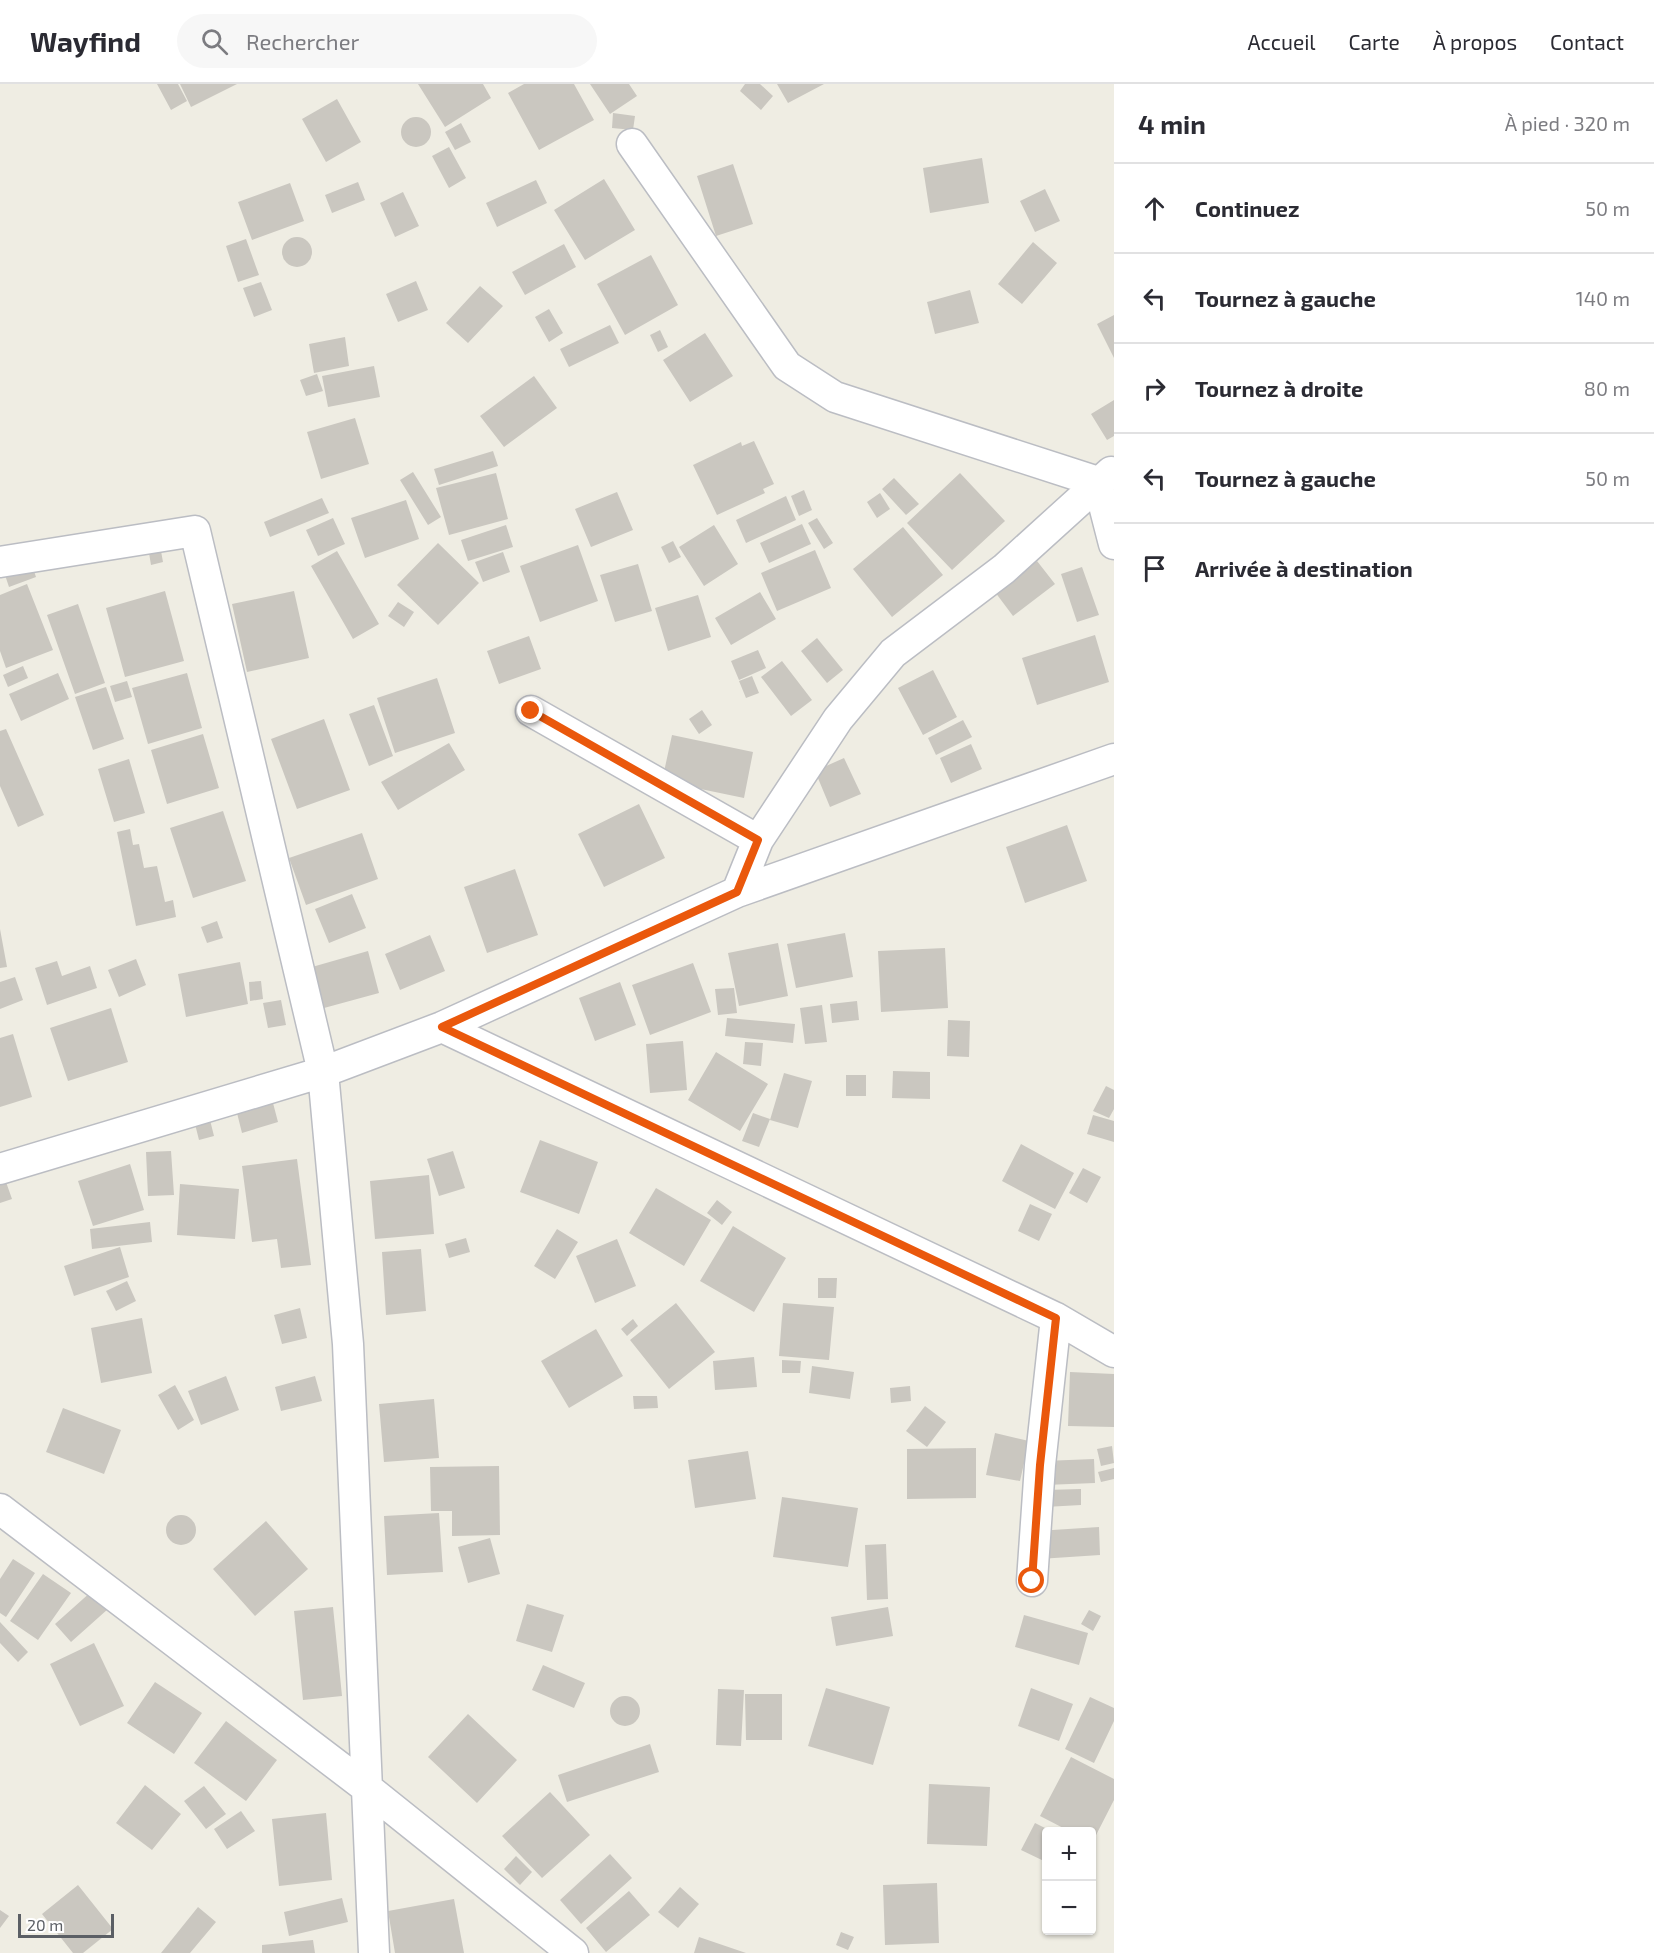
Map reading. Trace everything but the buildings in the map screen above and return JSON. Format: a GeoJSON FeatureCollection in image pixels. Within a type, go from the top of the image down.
{"type":"FeatureCollection","features":[{"type":"Feature","properties":{"kind":"street"},"geometry":{"type":"LineString","coordinates":[[632,144],[787,366],[835,397],[1106,476]]}},
{"type":"Feature","properties":{"kind":"street"},"geometry":{"type":"LineString","coordinates":[[1106,476],[1114,544]]}},
{"type":"Feature","properties":{"kind":"street"},"geometry":{"type":"LineString","coordinates":[[737,892],[758,840],[838,719],[893,653],[1004,569],[1106,476]]}},
{"type":"Feature","properties":{"kind":"street"},"geometry":{"type":"LineString","coordinates":[[0,562],[195,531],[323,1072],[348,1344],[374,1953]]}},
{"type":"Feature","properties":{"kind":"street"},"geometry":{"type":"LineString","coordinates":[[531,711],[758,840]]}},
{"type":"Feature","properties":{"kind":"street"},"geometry":{"type":"LineString","coordinates":[[0,1169],[323,1072],[442,1027],[737,892],[1114,759]]}},
{"type":"Feature","properties":{"kind":"street"},"geometry":{"type":"LineString","coordinates":[[442,1027],[1056,1318],[1114,1352]]}},
{"type":"Feature","properties":{"kind":"street"},"geometry":{"type":"LineString","coordinates":[[1032,1581],[1040,1465],[1056,1318]]}},
{"type":"Feature","properties":{"kind":"street"},"geometry":{"type":"LineString","coordinates":[[0,1509],[367,1788],[573,1953]]}},
{"type":"Feature","properties":{"kind":"route"},"geometry":{"type":"LineString","coordinates":[[531,711],[758,840],[737,892],[442,1027],[1056,1318],[1040,1465],[1032,1581]]}}]}
